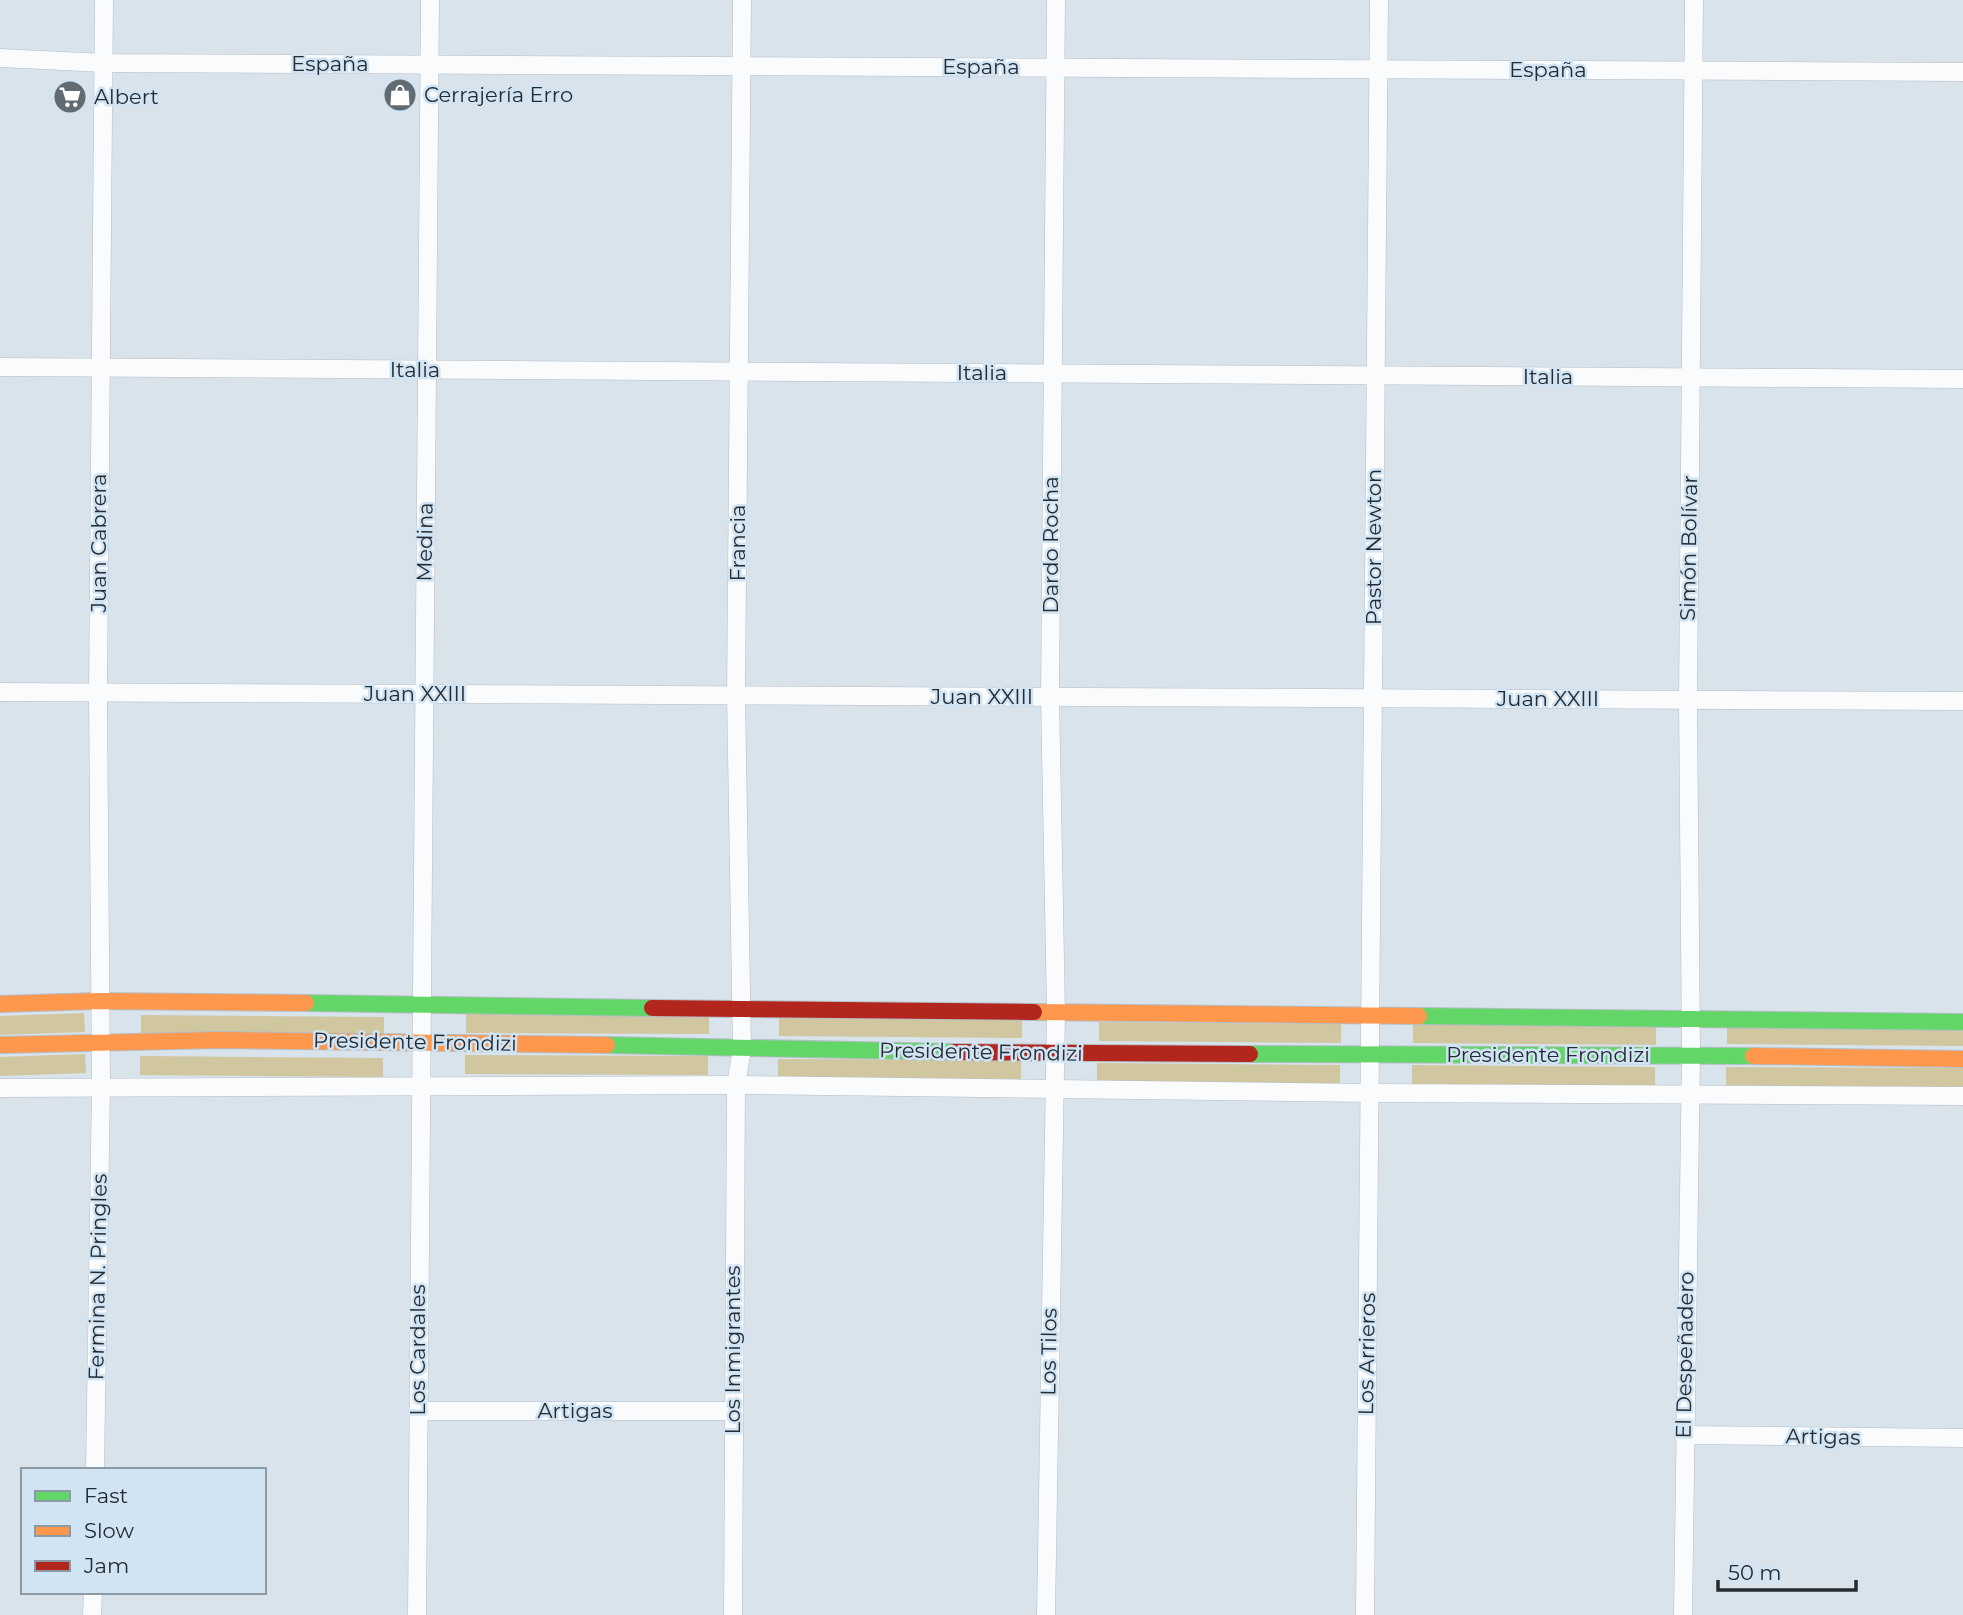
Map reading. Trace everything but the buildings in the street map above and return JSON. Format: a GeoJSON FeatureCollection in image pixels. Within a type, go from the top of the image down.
{"type":"FeatureCollection","features":[{"type":"Feature","properties":{"kind":"street","name":"Juan Cabrera"},"geometry":{"type":"LineString","coordinates":[[101,1085],[98,692],[104,0]]}},
{"type":"Feature","properties":{"kind":"street","name":"Medina"},"geometry":{"type":"LineString","coordinates":[[420,1085],[430,0]]}},
{"type":"Feature","properties":{"kind":"street","name":"Francia"},"geometry":{"type":"LineString","coordinates":[[736,1085],[742,1049],[736,695],[742,0]]}},
{"type":"Feature","properties":{"kind":"street","name":"Dardo Rocha"},"geometry":{"type":"LineString","coordinates":[[1053,1090],[1056,1012],[1050,697],[1056,0]]}},
{"type":"Feature","properties":{"kind":"street","name":"Pastor Newton"},"geometry":{"type":"LineString","coordinates":[[1370,1093],[1379,0]]}},
{"type":"Feature","properties":{"kind":"street","name":"Simón Bolívar"},"geometry":{"type":"LineString","coordinates":[[1691,1095],[1688,700],[1694,0]]}},
{"type":"Feature","properties":{"kind":"street","name":"España"},"geometry":{"type":"LineString","coordinates":[[0,58],[104,63],[1963,72]]}},
{"type":"Feature","properties":{"kind":"street","name":"Italia"},"geometry":{"type":"LineString","coordinates":[[0,367],[1963,379]]}},
{"type":"Feature","properties":{"kind":"street","name":"Juan XXIII"},"geometry":{"type":"LineString","coordinates":[[0,692],[1963,701]]}},
{"type":"Feature","properties":{"kind":"street","name":"Presidente Frondizi"},"geometry":{"type":"LineString","coordinates":[[0,1003],[99,1000],[421,1006],[1691,1017],[1963,1023]]}},
{"type":"Feature","properties":{"kind":"street","name":"Presidente Frondizi"},"geometry":{"type":"LineString","coordinates":[[0,1045],[99,1041],[421,1041],[1054,1053],[1691,1054],[1963,1059]]}},
{"type":"Feature","properties":{"kind":"street","name":"Presidente Frondizi"},"geometry":{"type":"LineString","coordinates":[[0,1088],[101,1085],[736,1085],[1370,1093],[1963,1096]]}},
{"type":"Feature","properties":{"kind":"street","name":"Fermina N. Pringles"},"geometry":{"type":"LineString","coordinates":[[95,1468],[101,1085]]}},
{"type":"Feature","properties":{"kind":"street","name":"Los Cardales"},"geometry":{"type":"LineString","coordinates":[[417,1615],[420,1085]]}},
{"type":"Feature","properties":{"kind":"street","name":"Los Inmigrantes"},"geometry":{"type":"LineString","coordinates":[[733,1615],[732,1411],[736,1085]]}},
{"type":"Feature","properties":{"kind":"street","name":"Los Tilos"},"geometry":{"type":"LineString","coordinates":[[1046,1615],[1053,1090]]}},
{"type":"Feature","properties":{"kind":"street","name":"Los Arrieros"},"geometry":{"type":"LineString","coordinates":[[1365,1615],[1370,1093]]}},
{"type":"Feature","properties":{"kind":"street","name":"El Despeñadero"},"geometry":{"type":"LineString","coordinates":[[1683,1615],[1683,1435],[1691,1095]]}},
{"type":"Feature","properties":{"kind":"street","name":"Artigas"},"geometry":{"type":"LineString","coordinates":[[418,1411],[732,1411]]}},
{"type":"Feature","properties":{"kind":"street","name":"Artigas"},"geometry":{"type":"LineString","coordinates":[[1683,1435],[1963,1438]]}},
{"type":"Feature","properties":{"kind":"street"},"geometry":{"type":"LineString","coordinates":[[92,1615],[93,1594]]}},
{"type":"Feature","properties":{"kind":"shaded area"},"geometry":{"type":"Polygon","coordinates":[[[84,1013],[85,1032],[0,1035],[0,1016],[84,1013]]]}},
{"type":"Feature","properties":{"kind":"shaded area"},"geometry":{"type":"Polygon","coordinates":[[[466,1014],[709,1015],[709,1034],[466,1033],[466,1014]]]}},
{"type":"Feature","properties":{"kind":"shaded area"},"geometry":{"type":"Polygon","coordinates":[[[141,1015],[384,1017],[384,1036],[141,1034],[141,1015]]]}},
{"type":"Feature","properties":{"kind":"shaded area"},"geometry":{"type":"Polygon","coordinates":[[[779,1017],[1022,1019],[1022,1038],[779,1036],[779,1017]]]}},
{"type":"Feature","properties":{"kind":"shaded area"},"geometry":{"type":"Polygon","coordinates":[[[1099,1022],[1341,1024],[1341,1043],[1099,1041],[1099,1022]]]}},
{"type":"Feature","properties":{"kind":"shaded area"},"geometry":{"type":"Polygon","coordinates":[[[1413,1024],[1656,1026],[1656,1045],[1413,1043],[1413,1024]]]}},
{"type":"Feature","properties":{"kind":"shaded area"},"geometry":{"type":"Polygon","coordinates":[[[1727,1025],[1963,1027],[1963,1046],[1727,1044],[1727,1025]]]}},
{"type":"Feature","properties":{"kind":"shaded area"},"geometry":{"type":"Polygon","coordinates":[[[85,1054],[86,1073],[0,1076],[0,1057],[85,1054]]]}},
{"type":"Feature","properties":{"kind":"shaded area"},"geometry":{"type":"Polygon","coordinates":[[[465,1055],[708,1056],[708,1075],[465,1074],[465,1055]]]}},
{"type":"Feature","properties":{"kind":"shaded area"},"geometry":{"type":"Polygon","coordinates":[[[140,1056],[383,1058],[383,1077],[140,1075],[140,1056]]]}},
{"type":"Feature","properties":{"kind":"shaded area"},"geometry":{"type":"Polygon","coordinates":[[[778,1059],[1021,1060],[1021,1079],[778,1078],[778,1059]]]}},
{"type":"Feature","properties":{"kind":"shaded area"},"geometry":{"type":"Polygon","coordinates":[[[1097,1063],[1340,1065],[1340,1084],[1097,1082],[1097,1063]]]}},
{"type":"Feature","properties":{"kind":"shaded area"},"geometry":{"type":"Polygon","coordinates":[[[1412,1065],[1655,1067],[1655,1086],[1412,1085],[1412,1065]]]}},
{"type":"Feature","properties":{"kind":"shaded area"},"geometry":{"type":"Polygon","coordinates":[[[1726,1067],[1963,1068],[1963,1087],[1726,1086],[1726,1067]]]}},
{"type":"Feature","properties":{"kind":"traffic: fast"},"geometry":{"type":"LineString","coordinates":[[306,1003],[652,1008]]}},
{"type":"Feature","properties":{"kind":"traffic: fast"},"geometry":{"type":"LineString","coordinates":[[1419,1016],[1963,1022]]}},
{"type":"Feature","properties":{"kind":"traffic: fast"},"geometry":{"type":"LineString","coordinates":[[607,1045],[954,1052]]}},
{"type":"Feature","properties":{"kind":"traffic: fast"},"geometry":{"type":"LineString","coordinates":[[1250,1054],[1753,1056]]}},
{"type":"Feature","properties":{"kind":"traffic: slow"},"geometry":{"type":"LineString","coordinates":[[0,1004],[99,1001],[306,1003]]}},
{"type":"Feature","properties":{"kind":"traffic: slow"},"geometry":{"type":"LineString","coordinates":[[1034,1012],[1419,1016]]}},
{"type":"Feature","properties":{"kind":"traffic: slow"},"geometry":{"type":"LineString","coordinates":[[0,1045],[219,1040],[607,1045]]}},
{"type":"Feature","properties":{"kind":"traffic: slow"},"geometry":{"type":"LineString","coordinates":[[1753,1056],[1963,1059]]}},
{"type":"Feature","properties":{"kind":"traffic: jam"},"geometry":{"type":"LineString","coordinates":[[652,1008],[1034,1012]]}},
{"type":"Feature","properties":{"kind":"traffic: jam"},"geometry":{"type":"LineString","coordinates":[[954,1052],[1250,1054]]}},
{"type":"Feature","properties":{"kind":"place","name":"Cerrajería Erro"},"geometry":{"type":"Point","coordinates":[400,95]}},
{"type":"Feature","properties":{"kind":"place","name":"Albert"},"geometry":{"type":"Point","coordinates":[70,97]}}]}
